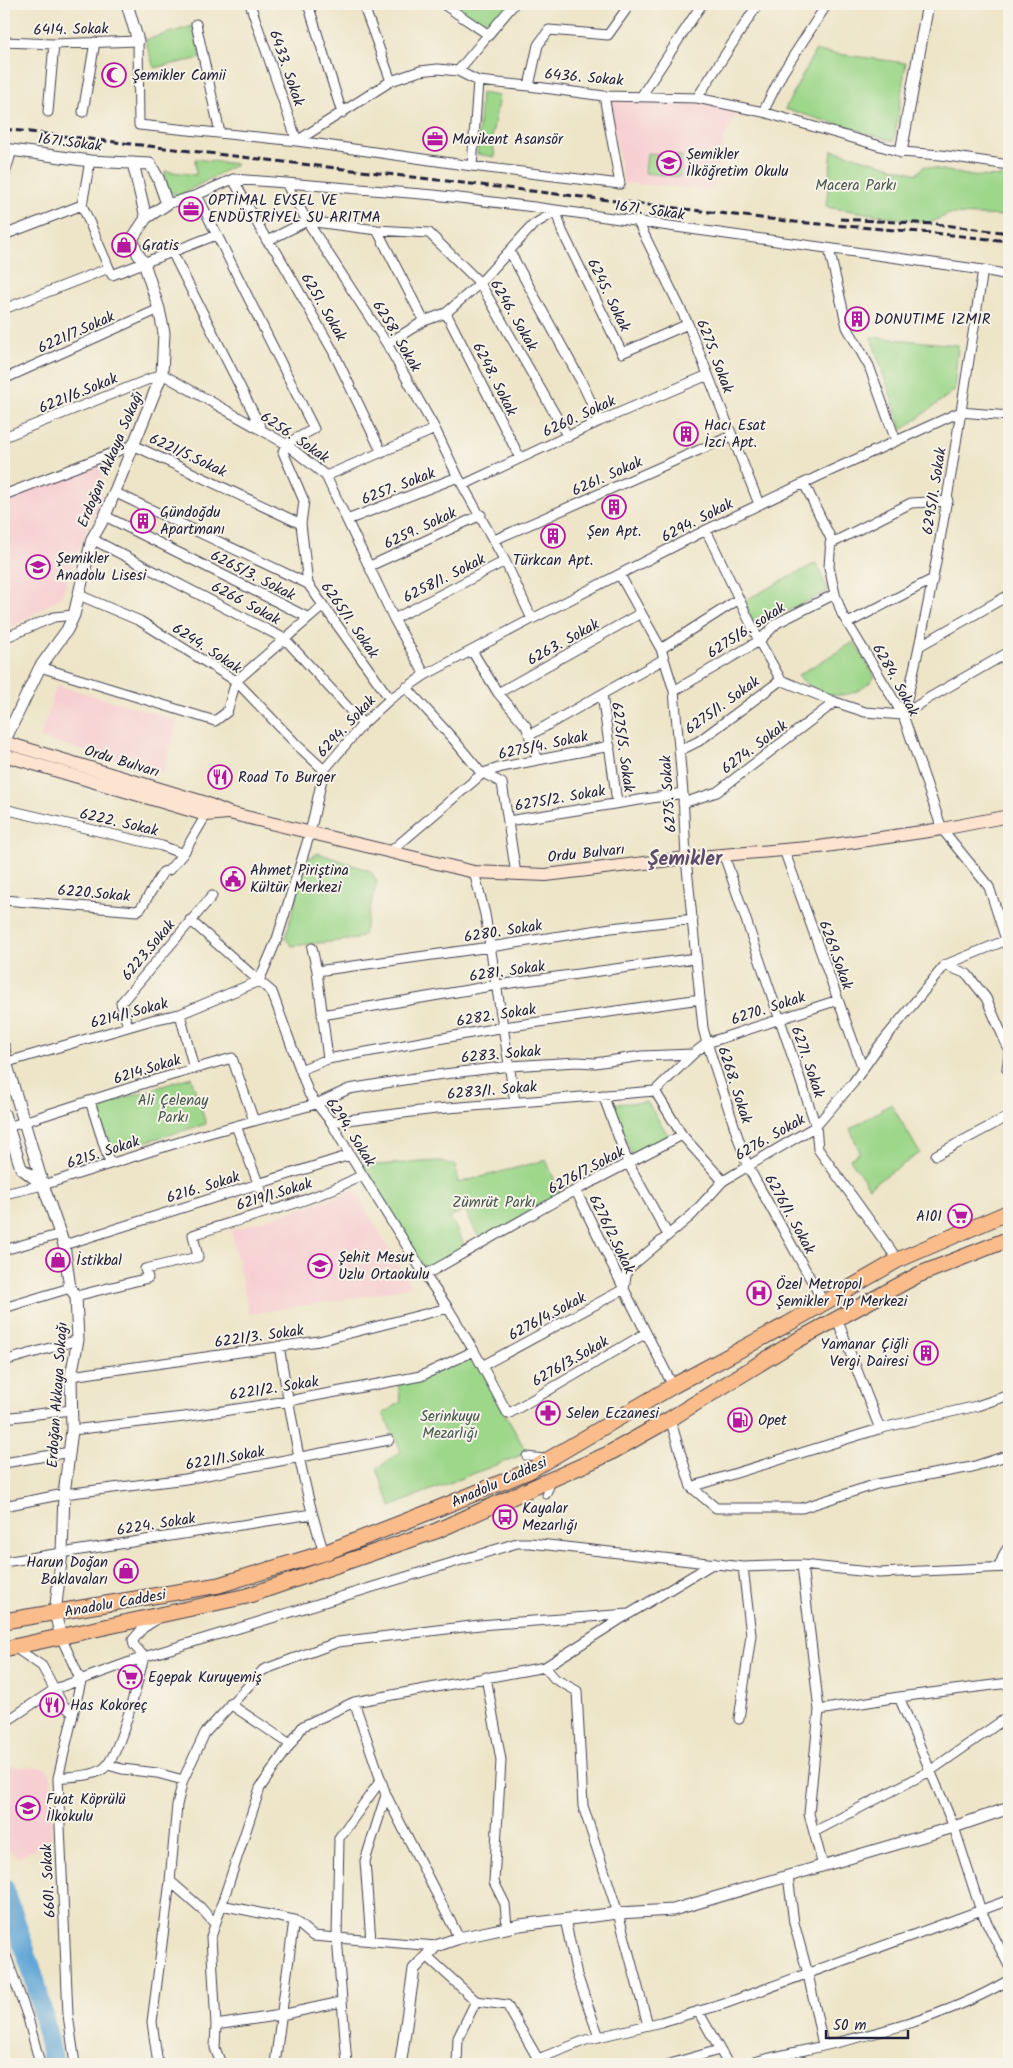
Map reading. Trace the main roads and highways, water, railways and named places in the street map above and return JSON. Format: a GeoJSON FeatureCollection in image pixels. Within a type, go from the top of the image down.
{"type":"FeatureCollection","features":[{"type":"Feature","properties":{"kind":"highway","name":"Anadolu Caddesi"},"geometry":{"type":"LineString","coordinates":[[4,1622],[219,1585],[324,1553],[467,1497],[529,1471],[552,1459],[672,1386],[824,1303],[898,1260],[1009,1212]]}},
{"type":"Feature","properties":{"kind":"highway","name":"Anadolu Caddesi"},"geometry":{"type":"LineString","coordinates":[[9,1648],[247,1596],[436,1531],[608,1454],[670,1419],[796,1341],[918,1275],[1009,1239]]}},
{"type":"Feature","properties":{"kind":"main road","name":"Ordu Bulvarı"},"geometry":{"type":"LineString","coordinates":[[4,742],[203,802],[229,813],[474,872],[546,875],[686,858],[819,847],[942,829],[1009,816]]}},
{"type":"Feature","properties":{"kind":"main road","name":"Ordu Bulvarı"},"geometry":{"type":"LineString","coordinates":[[4,758],[206,815],[229,813]]}},
{"type":"Feature","properties":{"kind":"waterway"},"geometry":{"type":"LineString","coordinates":[[4,1888],[35,1980],[54,2064]]}},
{"type":"Feature","properties":{"kind":"railway"},"geometry":{"type":"LineString","coordinates":[[4,129],[795,222],[1009,241]]}},
{"type":"Feature","properties":{"kind":"railway"},"geometry":{"type":"LineString","coordinates":[[840,219],[935,224],[1009,233]]}},
{"type":"Feature","properties":{"kind":"place","name":"Şemikler Camii"},"geometry":{"type":"Point","coordinates":[114,75]}},
{"type":"Feature","properties":{"kind":"place","name":"Mavikent Asansör"},"geometry":{"type":"Point","coordinates":[435,139]}},
{"type":"Feature","properties":{"kind":"place","name":"Şemikler İlköğretim Okulu"},"geometry":{"type":"Point","coordinates":[669,163]}},
{"type":"Feature","properties":{"kind":"place","name":"OPTİMAL EVSEL VE ENDÜSTRİYEL SU ARITMA"},"geometry":{"type":"Point","coordinates":[191,209]}},
{"type":"Feature","properties":{"kind":"place","name":"Gratis"},"geometry":{"type":"Point","coordinates":[124,245]}},
{"type":"Feature","properties":{"kind":"place","name":"DONUTIME IZMIR"},"geometry":{"type":"Point","coordinates":[857,319]}},
{"type":"Feature","properties":{"kind":"place","name":"Hacı Esat İzci Apt."},"geometry":{"type":"Point","coordinates":[686,434]}},
{"type":"Feature","properties":{"kind":"place","name":"Şen Apt."},"geometry":{"type":"Point","coordinates":[614,507]}},
{"type":"Feature","properties":{"kind":"place","name":"Gündoğdu Apartmanı"},"geometry":{"type":"Point","coordinates":[143,521]}},
{"type":"Feature","properties":{"kind":"place","name":"Türkcan Apt."},"geometry":{"type":"Point","coordinates":[553,536]}},
{"type":"Feature","properties":{"kind":"place","name":"Şemikler Anadolu Lisesi"},"geometry":{"type":"Point","coordinates":[38,567]}},
{"type":"Feature","properties":{"kind":"place","name":"Road To Burger"},"geometry":{"type":"Point","coordinates":[220,777]}},
{"type":"Feature","properties":{"kind":"place","name":"Ahmet Piriştina Kültür Merkezi"},"geometry":{"type":"Point","coordinates":[233,879]}},
{"type":"Feature","properties":{"kind":"place","name":"A101"},"geometry":{"type":"Point","coordinates":[960,1216]}},
{"type":"Feature","properties":{"kind":"place","name":"İstikbal"},"geometry":{"type":"Point","coordinates":[58,1260]}},
{"type":"Feature","properties":{"kind":"place","name":"Şehit Mesut Uzlu Ortaokulu"},"geometry":{"type":"Point","coordinates":[320,1266]}},
{"type":"Feature","properties":{"kind":"place","name":"Özel Metropol Şemikler Tıp Merkezi"},"geometry":{"type":"Point","coordinates":[759,1293]}},
{"type":"Feature","properties":{"kind":"place","name":"Yamanar Çiğli Vergi Dairesi"},"geometry":{"type":"Point","coordinates":[926,1353]}},
{"type":"Feature","properties":{"kind":"place","name":"Selen Eczanesi"},"geometry":{"type":"Point","coordinates":[548,1413]}},
{"type":"Feature","properties":{"kind":"place","name":"Opet"},"geometry":{"type":"Point","coordinates":[740,1420]}},
{"type":"Feature","properties":{"kind":"place","name":"Kayalar Mezarlığı"},"geometry":{"type":"Point","coordinates":[505,1517]}},
{"type":"Feature","properties":{"kind":"place","name":"Harun Doğan Baklavaları"},"geometry":{"type":"Point","coordinates":[126,1571]}},
{"type":"Feature","properties":{"kind":"place","name":"Egepak Kuruyemiş"},"geometry":{"type":"Point","coordinates":[130,1677]}},
{"type":"Feature","properties":{"kind":"place","name":"Has Kokoreç"},"geometry":{"type":"Point","coordinates":[52,1705]}},
{"type":"Feature","properties":{"kind":"place","name":"Fuat Köprülü İlkokulu"},"geometry":{"type":"Point","coordinates":[28,1808]}},
{"type":"Feature","properties":{"kind":"district","name":"Şemikler"},"geometry":{"type":"Point","coordinates":[685,858]}},
{"type":"Feature","properties":{"kind":"park label","name":"Macera Parkı"},"geometry":{"type":"Point","coordinates":[856,185]}},
{"type":"Feature","properties":{"kind":"park label","name":"Ali Çelenay Parkı"},"geometry":{"type":"Point","coordinates":[173,1108]}},
{"type":"Feature","properties":{"kind":"park label","name":"Zümrüt Parkı"},"geometry":{"type":"Point","coordinates":[494,1202]}},
{"type":"Feature","properties":{"kind":"park label","name":"Serinkuyu Mezarlığı"},"geometry":{"type":"Point","coordinates":[450,1424]}}]}
